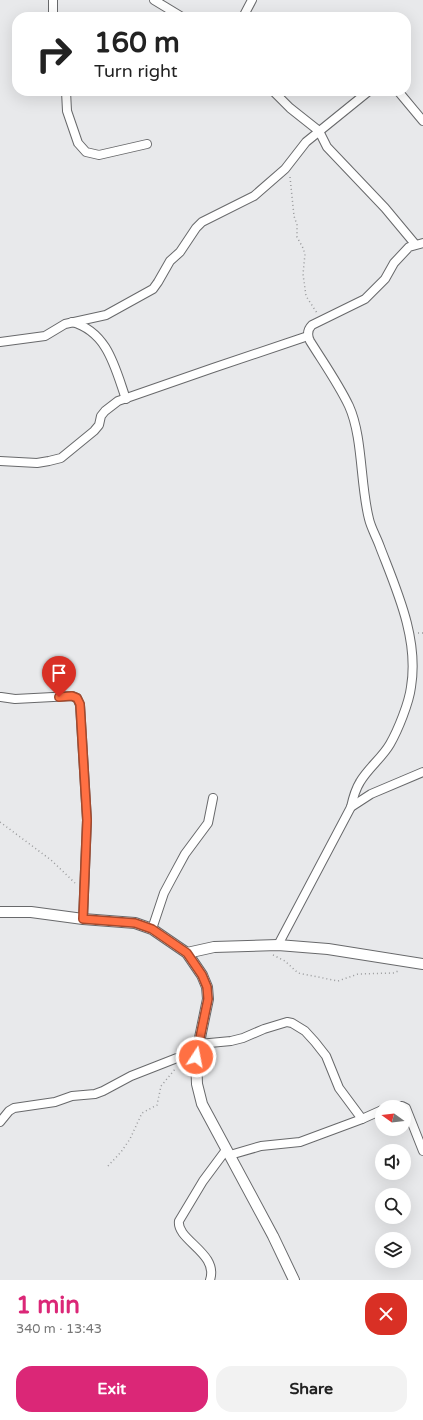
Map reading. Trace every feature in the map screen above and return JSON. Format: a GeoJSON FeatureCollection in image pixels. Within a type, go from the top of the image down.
{"type":"FeatureCollection","features":[{"type":"Feature","properties":{"kind":"street"},"geometry":{"type":"LineString","coordinates":[[53,0],[53,12]]}},
{"type":"Feature","properties":{"kind":"street"},"geometry":{"type":"LineString","coordinates":[[154,0],[174,12]]}},
{"type":"Feature","properties":{"kind":"street"},"geometry":{"type":"LineString","coordinates":[[246,12],[252,0]]}},
{"type":"Feature","properties":{"kind":"street"},"geometry":{"type":"LineString","coordinates":[[66,96],[68,111],[78,143],[86,152],[99,155],[147,144]]}},
{"type":"Feature","properties":{"kind":"street"},"geometry":{"type":"LineString","coordinates":[[278,96],[319,132],[327,147],[419,244],[409,247],[400,256],[394,263],[385,279],[365,299],[320,320],[309,327],[308,336],[349,406],[357,433],[364,494],[369,521],[389,571],[410,633],[412,664],[411,687],[406,707],[390,744],[360,781],[354,794],[351,808],[278,944]]}},
{"type":"Feature","properties":{"kind":"street"},"geometry":{"type":"LineString","coordinates":[[0,342],[45,336],[60,326],[106,315],[153,289],[170,261],[186,244],[196,228],[202,222],[254,196],[285,169],[306,142],[363,96]]}},
{"type":"Feature","properties":{"kind":"street"},"geometry":{"type":"LineString","coordinates":[[402,96],[423,121]]}},
{"type":"Feature","properties":{"kind":"street"},"geometry":{"type":"LineString","coordinates":[[72,322],[90,330],[102,340],[110,354],[126,399]]}},
{"type":"Feature","properties":{"kind":"street"},"geometry":{"type":"LineString","coordinates":[[0,461],[37,463],[49,462],[61,458],[94,431],[99,425],[101,416],[105,410],[114,404],[213,368],[308,336]]}},
{"type":"Feature","properties":{"kind":"street"},"geometry":{"type":"LineString","coordinates":[[1,697],[15,699],[72,696],[77,698],[80,704],[87,820],[83,919]]}},
{"type":"Feature","properties":{"kind":"street"},"geometry":{"type":"LineString","coordinates":[[351,808],[370,794],[423,772]]}},
{"type":"Feature","properties":{"kind":"street"},"geometry":{"type":"LineString","coordinates":[[152,929],[164,893],[185,854],[208,823],[212,798]]}},
{"type":"Feature","properties":{"kind":"street"},"geometry":{"type":"LineString","coordinates":[[0,912],[31,912],[83,919],[135,923],[152,929],[187,953],[202,975],[208,993],[199,1044],[191,1057],[202,1104],[273,1236],[294,1280]]}},
{"type":"Feature","properties":{"kind":"street"},"geometry":{"type":"LineString","coordinates":[[187,953],[214,947],[278,944],[328,949],[419,964]]}},
{"type":"Feature","properties":{"kind":"street"},"geometry":{"type":"LineString","coordinates":[[199,1044],[231,1041],[287,1022],[295,1024],[315,1042],[326,1056],[339,1088],[362,1119]]}},
{"type":"Feature","properties":{"kind":"street"},"geometry":{"type":"LineString","coordinates":[[0,1122],[9,1111],[14,1108],[55,1102],[72,1096],[95,1094],[131,1076],[177,1058],[191,1057]]}},
{"type":"Feature","properties":{"kind":"street"},"geometry":{"type":"LineString","coordinates":[[210,1280],[210,1264],[183,1233],[179,1227],[179,1220],[193,1197],[228,1153],[261,1146],[300,1142],[375,1113]]}},
{"type":"Feature","properties":{"kind":"street"},"geometry":{"type":"LineString","coordinates":[[411,1121],[423,1151]]}},
{"type":"Feature","properties":{"kind":"path"},"geometry":{"type":"LineString","coordinates":[[285,169],[290,178],[294,216],[297,225],[297,237],[305,254],[303,274],[306,296],[320,320]]}},
{"type":"Feature","properties":{"kind":"path"},"geometry":{"type":"LineString","coordinates":[[0,822],[51,860],[84,891]]}},
{"type":"Feature","properties":{"kind":"path"},"geometry":{"type":"LineString","coordinates":[[272,955],[285,961],[298,973],[338,981],[358,974],[394,973],[419,964]]}},
{"type":"Feature","properties":{"kind":"path"},"geometry":{"type":"LineString","coordinates":[[108,1166],[121,1152],[130,1139],[142,1113],[157,1105],[161,1086],[191,1057]]}},
{"type":"Feature","properties":{"kind":"route"},"geometry":{"type":"LineString","coordinates":[[59,697],[72,696],[77,698],[80,704],[87,820],[83,919],[135,923],[152,929],[187,953],[202,975],[208,993],[196,1057]]}}]}
